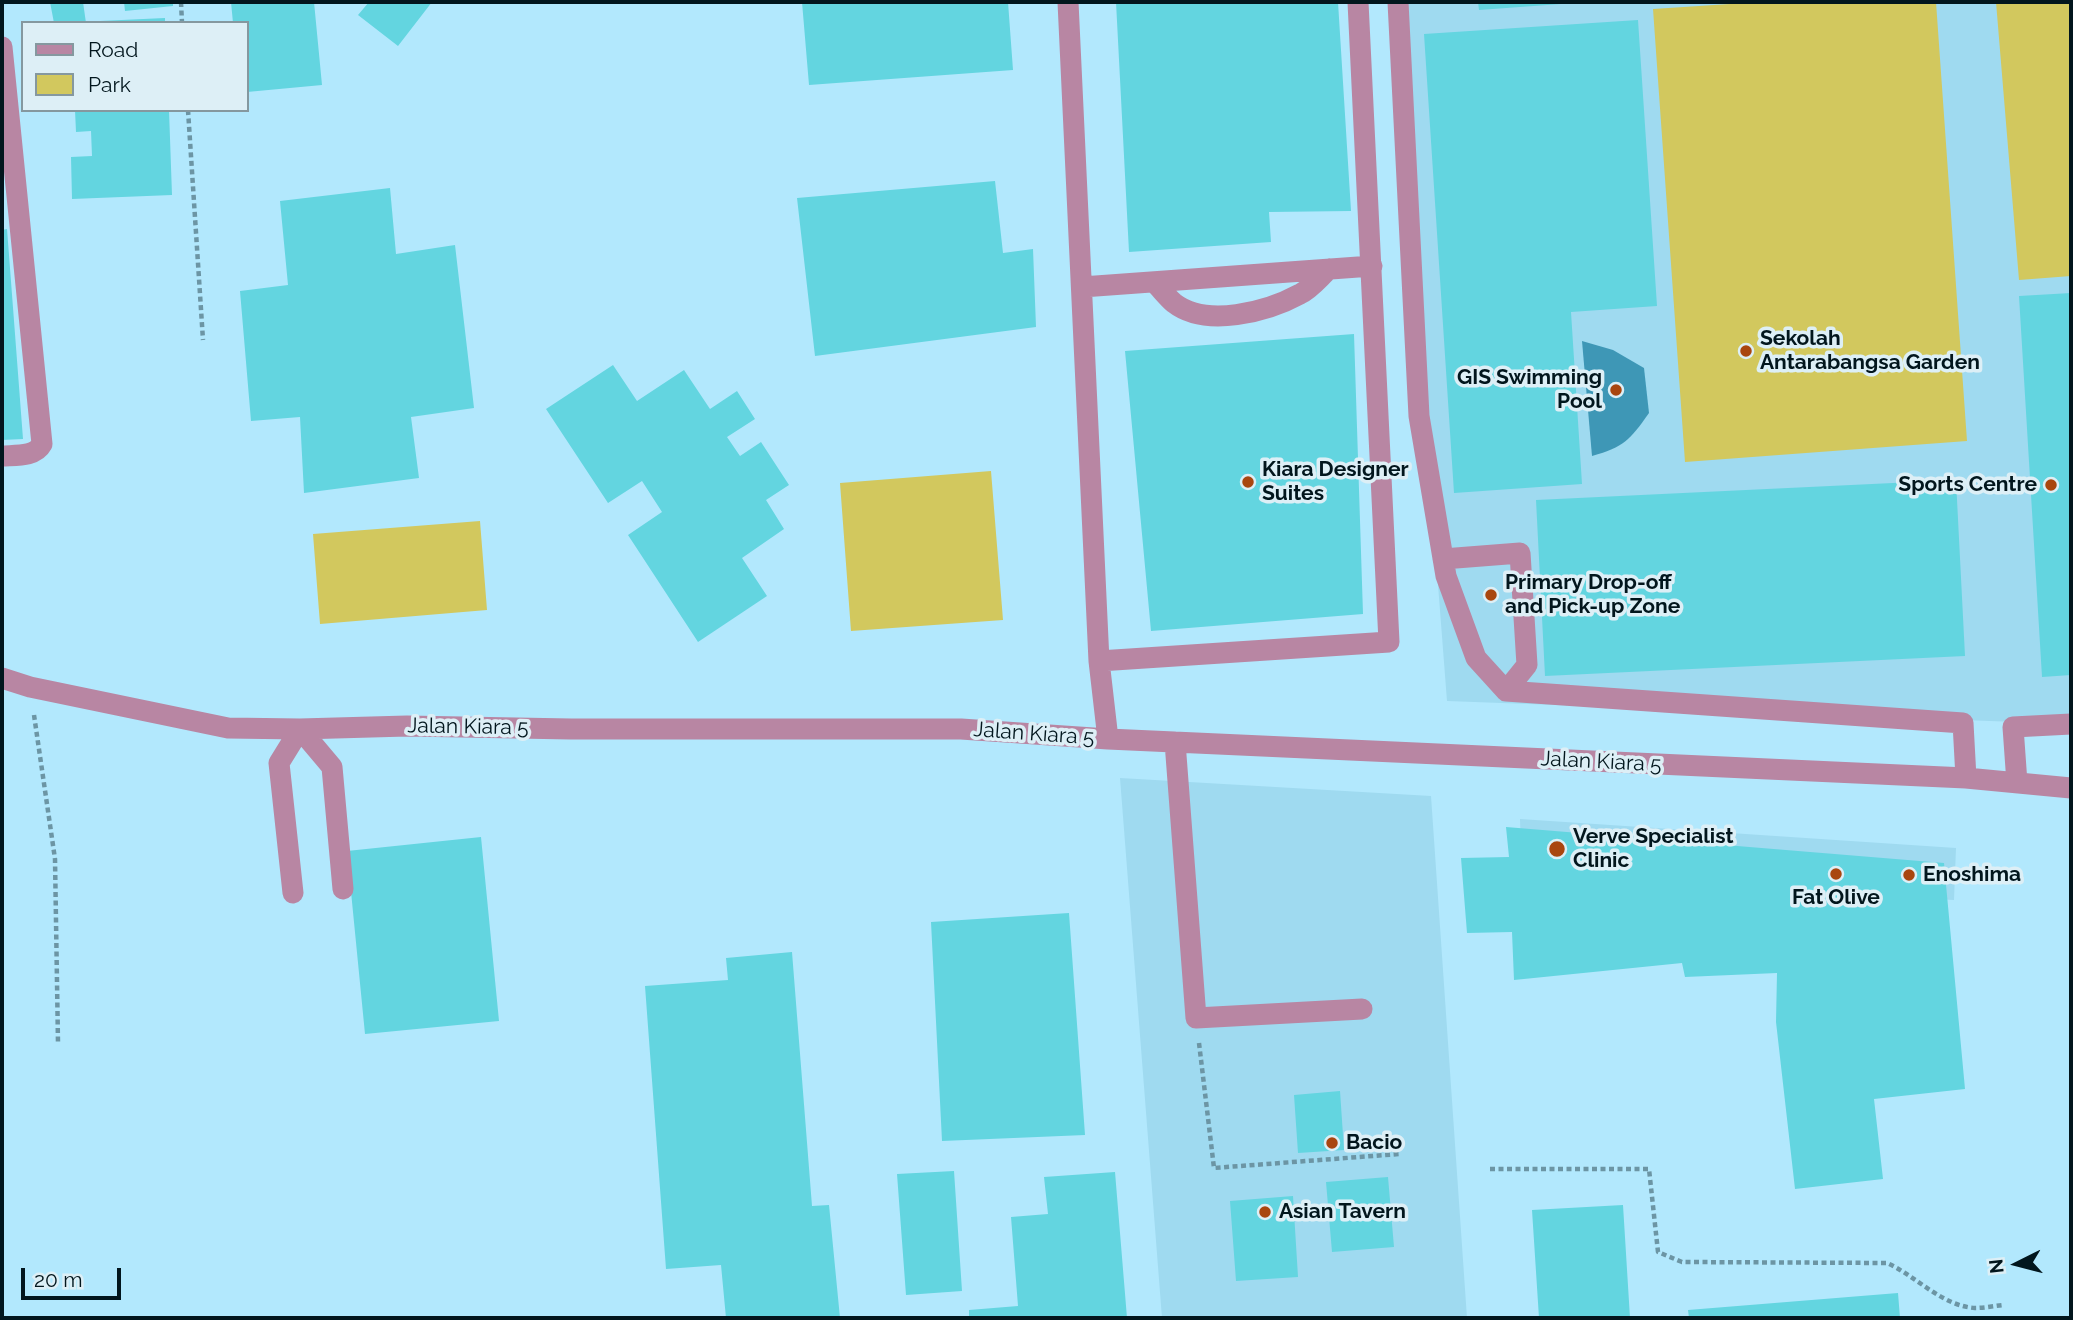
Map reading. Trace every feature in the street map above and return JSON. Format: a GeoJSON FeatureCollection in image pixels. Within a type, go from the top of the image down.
{"type":"FeatureCollection","features":[{"type":"Feature","properties":{"kind":"street"},"geometry":{"type":"LineString","coordinates":[[1068,2],[1099,661],[1108,739]]}},
{"type":"Feature","properties":{"kind":"street"},"geometry":{"type":"LineString","coordinates":[[1099,661],[1389,642],[1358,2]]}},
{"type":"Feature","properties":{"kind":"street"},"geometry":{"type":"LineString","coordinates":[[1398,2],[1419,416],[1446,576],[1476,658],[1506,691],[1963,723],[1966,779]]}},
{"type":"Feature","properties":{"kind":"street"},"geometry":{"type":"LineString","coordinates":[[2,47],[42,444],[33,453],[2,456]]}},
{"type":"Feature","properties":{"kind":"street"},"geometry":{"type":"LineString","coordinates":[[1082,287],[1372,266]]}},
{"type":"Feature","properties":{"kind":"street"},"geometry":{"type":"LineString","coordinates":[[1154,283],[1175,304],[1201,315],[1234,315],[1271,307],[1303,293],[1329,269]]}},
{"type":"Feature","properties":{"kind":"street"},"geometry":{"type":"LineString","coordinates":[[1443,559],[1520,554],[1527,665],[1506,691]]}},
{"type":"Feature","properties":{"kind":"street","name":"Jalan Kiara 5"},"geometry":{"type":"LineString","coordinates":[[2,678],[30,687],[228,728],[407,726],[571,729],[961,729],[1108,739],[1966,779],[2071,788]]}},
{"type":"Feature","properties":{"kind":"street"},"geometry":{"type":"LineString","coordinates":[[2017,783],[2013,727],[2071,724]]}},
{"type":"Feature","properties":{"kind":"street"},"geometry":{"type":"LineString","coordinates":[[293,893],[279,764],[300,729],[332,768],[343,889]]}},
{"type":"Feature","properties":{"kind":"street"},"geometry":{"type":"LineString","coordinates":[[1175,742],[1196,1018],[1362,1009]]}},
{"type":"Feature","properties":{"kind":"path"},"geometry":{"type":"LineString","coordinates":[[181,2],[182,21]]}},
{"type":"Feature","properties":{"kind":"path"},"geometry":{"type":"LineString","coordinates":[[188,112],[203,340]]}},
{"type":"Feature","properties":{"kind":"path"},"geometry":{"type":"LineString","coordinates":[[30,687],[55,859],[58,1043]]}},
{"type":"Feature","properties":{"kind":"path"},"geometry":{"type":"LineString","coordinates":[[1196,1018],[1213,1168],[1399,1154]]}},
{"type":"Feature","properties":{"kind":"path"},"geometry":{"type":"LineString","coordinates":[[1490,1169],[1649,1169],[1658,1252],[1682,1262],[1887,1263],[1902,1269],[1950,1301],[1974,1308],[2003,1305]]}},
{"type":"Feature","properties":{"kind":"shaded area","name":"Sekolah Antarabangsa Garden"},"geometry":{"type":"Polygon","coordinates":[[[1393,2],[2071,2],[2071,724],[1447,701],[1393,2]]]}},
{"type":"Feature","properties":{"kind":"shaded area","name":"GIS Swimming Pool"},"geometry":{"type":"Polygon","coordinates":[[[1582,341],[1613,350],[1644,368],[1649,413],[1625,441],[1592,456],[1582,341]]]}},
{"type":"Feature","properties":{"kind":"shaded area"},"geometry":{"type":"Polygon","coordinates":[[[1120,778],[1431,796],[1467,1318],[1162,1318],[1120,778]]]}},
{"type":"Feature","properties":{"kind":"shaded area"},"geometry":{"type":"Polygon","coordinates":[[[1520,819],[1956,848],[1954,900],[1522,878],[1520,819]]]}},
{"type":"Feature","properties":{"kind":"green space"},"geometry":{"type":"Polygon","coordinates":[[[1760,2],[1936,2],[1967,441],[1685,462],[1653,9],[1760,2]]]}},
{"type":"Feature","properties":{"kind":"green space"},"geometry":{"type":"Polygon","coordinates":[[[1996,2],[2071,2],[2071,276],[2019,280],[1996,2]]]}},
{"type":"Feature","properties":{"kind":"green space"},"geometry":{"type":"Polygon","coordinates":[[[991,471],[1003,620],[851,631],[840,483],[991,471]]]}},
{"type":"Feature","properties":{"kind":"green space"},"geometry":{"type":"Polygon","coordinates":[[[480,521],[487,610],[320,624],[313,534],[480,521]]]}},
{"type":"Feature","properties":{"kind":"building"},"geometry":{"type":"Polygon","coordinates":[[[50,2],[83,2],[86,21],[54,21],[50,2]]]}},
{"type":"Feature","properties":{"kind":"building"},"geometry":{"type":"Polygon","coordinates":[[[124,2],[173,2],[173,6],[125,11],[124,2]]]}},
{"type":"Feature","properties":{"kind":"building"},"geometry":{"type":"Polygon","coordinates":[[[231,2],[314,2],[322,85],[248,92],[248,21],[233,21],[231,2]]]}},
{"type":"Feature","properties":{"kind":"building"},"geometry":{"type":"Polygon","coordinates":[[[369,2],[432,2],[398,46],[358,15],[369,2]]]}},
{"type":"Feature","properties":{"kind":"building"},"geometry":{"type":"Polygon","coordinates":[[[802,2],[1008,2],[1013,70],[809,85],[802,2]]]}},
{"type":"Feature","properties":{"kind":"building"},"geometry":{"type":"Polygon","coordinates":[[[1116,2],[1338,2],[1351,211],[1269,212],[1271,242],[1129,252],[1116,2]]]}},
{"type":"Feature","properties":{"kind":"building"},"geometry":{"type":"Polygon","coordinates":[[[1478,2],[1560,2],[1561,4],[1479,10],[1478,2]]]}},
{"type":"Feature","properties":{"kind":"building"},"geometry":{"type":"Polygon","coordinates":[[[165,18],[165,21],[100,21],[165,18]]]}},
{"type":"Feature","properties":{"kind":"building"},"geometry":{"type":"Polygon","coordinates":[[[1638,20],[1657,306],[1571,312],[1582,484],[1454,493],[1424,34],[1638,20]]]}},
{"type":"Feature","properties":{"kind":"building"},"geometry":{"type":"Polygon","coordinates":[[[75,112],[169,112],[172,195],[72,199],[71,157],[92,156],[91,131],[76,132],[75,112]]]}},
{"type":"Feature","properties":{"kind":"building"},"geometry":{"type":"Polygon","coordinates":[[[995,181],[1003,253],[1033,249],[1036,327],[815,356],[797,198],[995,181]]]}},
{"type":"Feature","properties":{"kind":"building"},"geometry":{"type":"Polygon","coordinates":[[[390,188],[396,254],[455,245],[474,408],[411,417],[419,478],[304,493],[300,417],[251,421],[240,291],[288,285],[280,201],[390,188]]]}},
{"type":"Feature","properties":{"kind":"building"},"geometry":{"type":"Polygon","coordinates":[[[7,229],[23,439],[2,440],[2,230],[7,229]]]}},
{"type":"Feature","properties":{"kind":"building","name":"Sports Centre"},"geometry":{"type":"Polygon","coordinates":[[[2071,293],[2071,675],[2042,677],[2019,296],[2071,293]]]}},
{"type":"Feature","properties":{"kind":"building","name":"Kiara Designer Suites"},"geometry":{"type":"Polygon","coordinates":[[[1354,334],[1363,614],[1151,631],[1125,351],[1354,334]]]}},
{"type":"Feature","properties":{"kind":"building"},"geometry":{"type":"Polygon","coordinates":[[[613,365],[637,401],[684,370],[710,409],[737,391],[755,419],[727,437],[740,456],[761,442],[789,485],[766,500],[784,529],[742,558],[767,596],[698,642],[628,535],[662,512],[642,481],[608,503],[546,409],[613,365]]]}},
{"type":"Feature","properties":{"kind":"building"},"geometry":{"type":"Polygon","coordinates":[[[1956,480],[1965,656],[1545,676],[1536,500],[1956,480]]]}},
{"type":"Feature","properties":{"kind":"building"},"geometry":{"type":"Polygon","coordinates":[[[1506,827],[1944,863],[1965,1089],[1874,1099],[1883,1179],[1795,1189],[1776,1022],[1777,973],[1685,977],[1682,963],[1514,980],[1512,932],[1467,933],[1461,858],[1509,857],[1506,827]]]}},
{"type":"Feature","properties":{"kind":"building"},"geometry":{"type":"Polygon","coordinates":[[[481,837],[499,1021],[365,1034],[347,851],[481,837]]]}},
{"type":"Feature","properties":{"kind":"building"},"geometry":{"type":"Polygon","coordinates":[[[1069,913],[1085,1135],[942,1141],[931,922],[1069,913]]]}},
{"type":"Feature","properties":{"kind":"building"},"geometry":{"type":"Polygon","coordinates":[[[792,952],[812,1206],[829,1205],[840,1318],[726,1318],[721,1265],[666,1269],[645,986],[728,980],[726,958],[792,952]]]}},
{"type":"Feature","properties":{"kind":"building"},"geometry":{"type":"Polygon","coordinates":[[[1340,1091],[1344,1150],[1298,1153],[1294,1095],[1340,1091]]]}},
{"type":"Feature","properties":{"kind":"building"},"geometry":{"type":"Polygon","coordinates":[[[954,1171],[962,1291],[906,1295],[897,1174],[954,1171]]]}},
{"type":"Feature","properties":{"kind":"building"},"geometry":{"type":"Polygon","coordinates":[[[1115,1172],[1127,1318],[969,1318],[969,1310],[1018,1306],[1011,1217],[1048,1214],[1044,1177],[1115,1172]]]}},
{"type":"Feature","properties":{"kind":"building"},"geometry":{"type":"Polygon","coordinates":[[[1388,1177],[1394,1247],[1332,1252],[1326,1182],[1388,1177]]]}},
{"type":"Feature","properties":{"kind":"building"},"geometry":{"type":"Polygon","coordinates":[[[1293,1196],[1298,1277],[1236,1281],[1230,1201],[1293,1196]]]}},
{"type":"Feature","properties":{"kind":"building"},"geometry":{"type":"Polygon","coordinates":[[[1623,1205],[1630,1318],[1539,1318],[1532,1210],[1623,1205]]]}},
{"type":"Feature","properties":{"kind":"building"},"geometry":{"type":"Polygon","coordinates":[[[1898,1293],[1900,1318],[1689,1318],[1688,1310],[1898,1293]]]}},
{"type":"Feature","properties":{"kind":"place","name":"Sekolah Antarabangsa Garden"},"geometry":{"type":"Point","coordinates":[1746,351]}},
{"type":"Feature","properties":{"kind":"place","name":"GIS Swimming Pool"},"geometry":{"type":"Point","coordinates":[1616,390]}},
{"type":"Feature","properties":{"kind":"place","name":"Kiara Designer Suites"},"geometry":{"type":"Point","coordinates":[1248,482]}},
{"type":"Feature","properties":{"kind":"place","name":"Sports Centre"},"geometry":{"type":"Point","coordinates":[2051,485]}},
{"type":"Feature","properties":{"kind":"place","name":"Primary Drop-off and Pick-up Zone"},"geometry":{"type":"Point","coordinates":[1491,595]}},
{"type":"Feature","properties":{"kind":"place","name":"Verve Specialist Clinic"},"geometry":{"type":"Point","coordinates":[1557,849]}},
{"type":"Feature","properties":{"kind":"place","name":"Fat Olive"},"geometry":{"type":"Point","coordinates":[1836,874]}},
{"type":"Feature","properties":{"kind":"place","name":"Enoshima"},"geometry":{"type":"Point","coordinates":[1909,875]}},
{"type":"Feature","properties":{"kind":"place","name":"Bacio"},"geometry":{"type":"Point","coordinates":[1332,1143]}},
{"type":"Feature","properties":{"kind":"place","name":"Asian Tavern"},"geometry":{"type":"Point","coordinates":[1265,1212]}}]}
